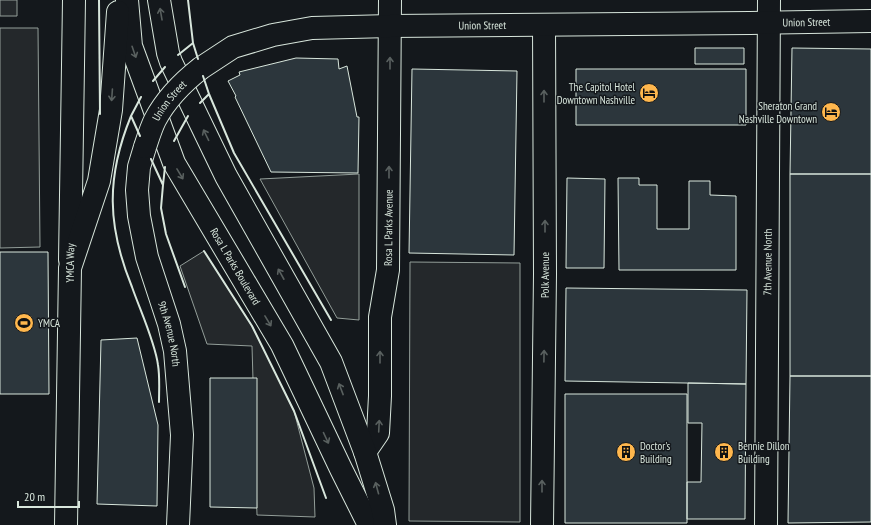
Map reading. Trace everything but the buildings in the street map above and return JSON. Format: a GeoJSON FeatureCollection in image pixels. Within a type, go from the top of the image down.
{"type":"FeatureCollection","features":[{"type":"Feature","properties":{"kind":"main road","name":"YMCA Way"},"geometry":{"type":"LineString","coordinates":[[66,525],[74,0]]}},
{"type":"Feature","properties":{"kind":"main road"},"geometry":{"type":"LineString","coordinates":[[70,268],[99,181],[111,110],[119,0]]}},
{"type":"Feature","properties":{"kind":"main road","name":"Rosa L Parks Boulevard"},"geometry":{"type":"LineString","coordinates":[[127,0],[132,46],[174,163],[282,344],[341,470],[369,525]]}},
{"type":"Feature","properties":{"kind":"main road"},"geometry":{"type":"LineString","coordinates":[[159,0],[168,54],[171,62],[226,176],[330,362],[366,452],[383,510],[385,525]]}},
{"type":"Feature","properties":{"kind":"main road","name":"Rosa L Parks Avenue"},"geometry":{"type":"LineString","coordinates":[[366,452],[378,433],[380,396],[380,317],[388,270],[390,0]]}},
{"type":"Feature","properties":{"kind":"main road","name":"7th Avenue North"},"geometry":{"type":"LineString","coordinates":[[766,525],[769,0]]}},
{"type":"Feature","properties":{"kind":"main road","name":"Union Street"},"geometry":{"type":"LineString","coordinates":[[145,147],[155,120],[168,100],[184,81],[200,68],[233,47],[273,35],[312,28],[871,21]]}},
{"type":"Feature","properties":{"kind":"main road","name":"Polk Avenue"},"geometry":{"type":"LineString","coordinates":[[542,525],[545,282],[544,24]]}},
{"type":"Feature","properties":{"kind":"main road","name":"9th Avenue North"},"geometry":{"type":"LineString","coordinates":[[145,147],[139,167],[139,216],[147,257],[169,324],[175,350],[182,435],[178,525]]}},
{"type":"Feature","properties":{"kind":"shaded area"},"geometry":{"type":"Polygon","coordinates":[[[0,0],[17,0],[17,16],[0,16],[0,0]]]}},
{"type":"Feature","properties":{"kind":"shaded area"},"geometry":{"type":"Polygon","coordinates":[[[0,28],[38,28],[40,247],[0,248],[0,28]]]}},
{"type":"Feature","properties":{"kind":"shaded area"},"geometry":{"type":"Polygon","coordinates":[[[359,174],[359,320],[337,318],[260,179],[359,174]]]}},
{"type":"Feature","properties":{"kind":"shaded area"},"geometry":{"type":"Polygon","coordinates":[[[204,251],[252,326],[294,411],[314,488],[315,517],[257,515],[252,346],[207,344],[180,266],[204,251]]]}},
{"type":"Feature","properties":{"kind":"shaded area"},"geometry":{"type":"Polygon","coordinates":[[[410,262],[520,263],[520,522],[409,521],[410,262]]]}},
{"type":"Feature","properties":{"kind":"wall"},"geometry":{"type":"LineString","coordinates":[[99,0],[100,114]]}},
{"type":"Feature","properties":{"kind":"wall"},"geometry":{"type":"LineString","coordinates":[[188,0],[193,43],[198,59]]}},
{"type":"Feature","properties":{"kind":"wall"},"geometry":{"type":"LineString","coordinates":[[178,55],[193,43]]}},
{"type":"Feature","properties":{"kind":"wall"},"geometry":{"type":"LineString","coordinates":[[153,81],[165,67]]}},
{"type":"Feature","properties":{"kind":"wall"},"geometry":{"type":"LineString","coordinates":[[203,76],[234,153],[331,320]]}},
{"type":"Feature","properties":{"kind":"wall"},"geometry":{"type":"LineString","coordinates":[[200,103],[209,94]]}},
{"type":"Feature","properties":{"kind":"wall"},"geometry":{"type":"LineString","coordinates":[[131,116],[141,97]]}},
{"type":"Feature","properties":{"kind":"wall"},"geometry":{"type":"LineString","coordinates":[[140,136],[131,116],[117,160],[114,181],[114,222],[124,265],[151,336],[158,365],[159,402]]}},
{"type":"Feature","properties":{"kind":"wall"},"geometry":{"type":"LineString","coordinates":[[174,141],[188,116]]}},
{"type":"Feature","properties":{"kind":"wall"},"geometry":{"type":"LineString","coordinates":[[151,159],[163,185],[161,208],[166,234],[185,287]]}},
{"type":"Feature","properties":{"kind":"wall"},"geometry":{"type":"LineString","coordinates":[[163,185],[165,167]]}},
{"type":"Feature","properties":{"kind":"wall"},"geometry":{"type":"LineString","coordinates":[[204,251],[252,326],[294,411],[326,498]]}},
{"type":"Feature","properties":{"kind":"place","name":"The Capitol Hotel Downtown Nashville"},"geometry":{"type":"Point","coordinates":[649,93]}},
{"type":"Feature","properties":{"kind":"place","name":"Sheraton Grand Nashville Downtown"},"geometry":{"type":"Point","coordinates":[831,112]}},
{"type":"Feature","properties":{"kind":"place","name":"YMCA"},"geometry":{"type":"Point","coordinates":[24,323]}},
{"type":"Feature","properties":{"kind":"place","name":"Doctor's Building"},"geometry":{"type":"Point","coordinates":[626,452]}},
{"type":"Feature","properties":{"kind":"place","name":"Bennie Dillon Building"},"geometry":{"type":"Point","coordinates":[724,452]}}]}
